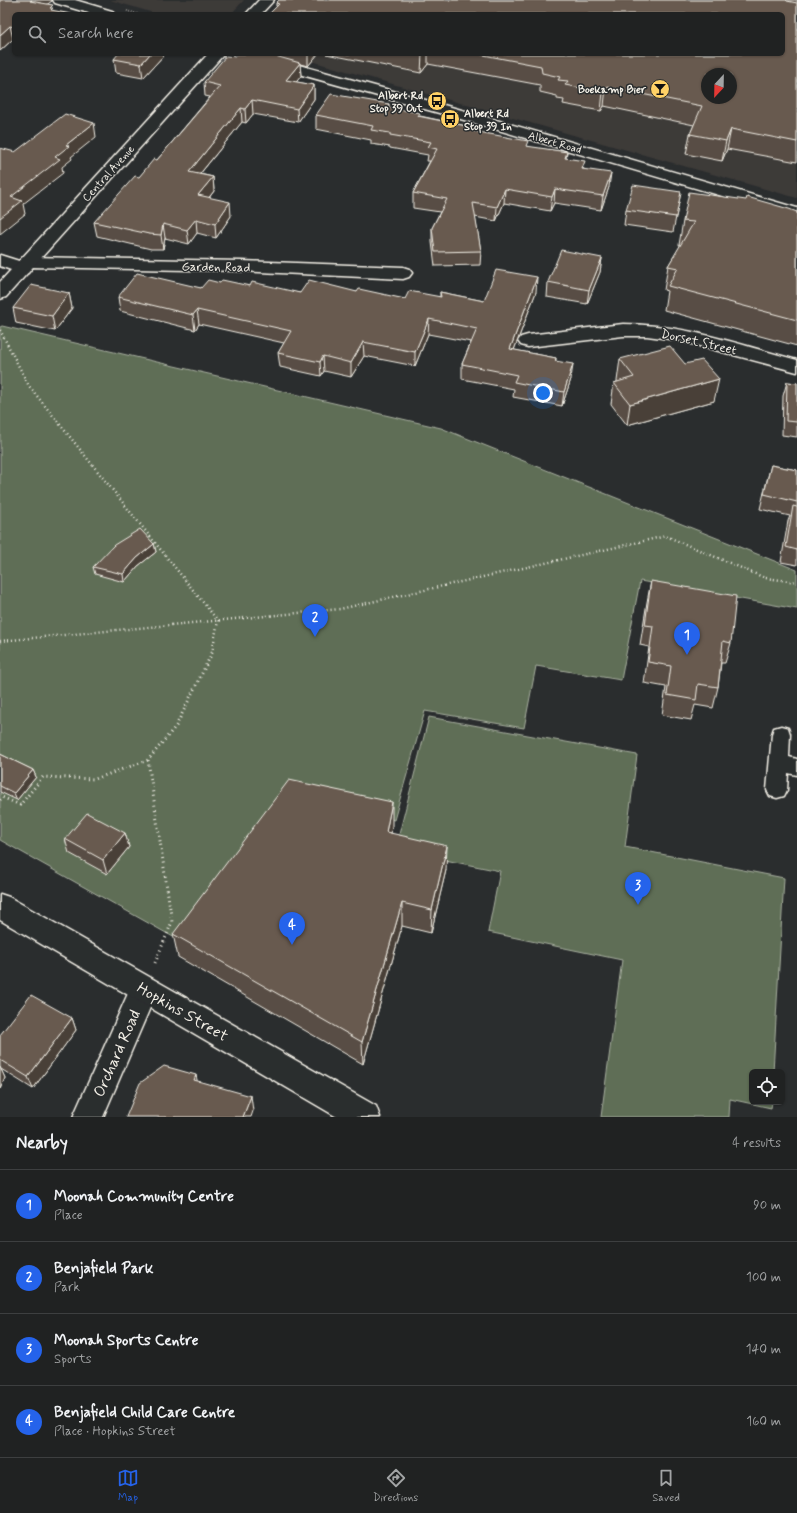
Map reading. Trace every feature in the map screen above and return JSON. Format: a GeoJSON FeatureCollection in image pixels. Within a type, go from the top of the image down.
{"type":"FeatureCollection","features":[{"type":"Feature","properties":{"kind":"street"},"geometry":{"type":"LineString","coordinates":[[60,0],[100,12]]}},
{"type":"Feature","properties":{"kind":"street"},"geometry":{"type":"LineString","coordinates":[[255,12],[267,0]]}},
{"type":"Feature","properties":{"kind":"street","name":"Central Avenue"},"geometry":{"type":"LineString","coordinates":[[0,292],[214,56]]}},
{"type":"Feature","properties":{"kind":"street","name":"Albert Road"},"geometry":{"type":"LineString","coordinates":[[249,56],[452,112],[797,213]]}},
{"type":"Feature","properties":{"kind":"street","name":"Garden Road"},"geometry":{"type":"LineString","coordinates":[[0,260],[25,265],[241,266],[403,273]]}},
{"type":"Feature","properties":{"kind":"street","name":"Dorset Street"},"geometry":{"type":"LineString","coordinates":[[528,341],[623,330],[647,330],[677,334],[797,366]]}},
{"type":"Feature","properties":{"kind":"street","name":"Hopkins Street"},"geometry":{"type":"LineString","coordinates":[[0,906],[365,1117]]}},
{"type":"Feature","properties":{"kind":"street","name":"Orchard Road"},"geometry":{"type":"LineString","coordinates":[[88,1117],[144,989]]}},
{"type":"Feature","properties":{"kind":"lane"},"geometry":{"type":"LineString","coordinates":[[777,790],[788,765],[781,734]]}},
{"type":"Feature","properties":{"kind":"path"},"geometry":{"type":"LineString","coordinates":[[0,330],[29,386],[218,621],[213,650],[176,726],[148,760],[95,779],[43,777],[20,805],[2,797],[0,800]]}},
{"type":"Feature","properties":{"kind":"path"},"geometry":{"type":"LineString","coordinates":[[0,641],[340,608],[666,536],[765,578],[797,582]]}},
{"type":"Feature","properties":{"kind":"path"},"geometry":{"type":"LineString","coordinates":[[144,989],[172,922],[148,760]]}},
{"type":"Feature","properties":{"kind":"shaded area"},"geometry":{"type":"Polygon","coordinates":[[[110,0],[244,0],[233,12],[150,12],[110,0]]]}},
{"type":"Feature","properties":{"kind":"shaded area"},"geometry":{"type":"Polygon","coordinates":[[[293,56],[634,56],[701,95],[701,104],[737,104],[737,98],[797,98],[797,198],[293,56]]]}},
{"type":"Feature","properties":{"kind":"green space"},"geometry":{"type":"Polygon","coordinates":[[[2,326],[441,428],[797,570],[797,609],[640,581],[621,680],[536,666],[524,728],[425,711],[394,820],[291,798],[184,943],[0,840],[0,327],[2,326]]]}},
{"type":"Feature","properties":{"kind":"green space"},"geometry":{"type":"Polygon","coordinates":[[[429,717],[637,755],[625,847],[784,878],[773,1069],[749,1069],[749,1103],[730,1099],[729,1117],[601,1117],[622,960],[488,932],[500,871],[395,850],[429,717]]]}},
{"type":"Feature","properties":{"kind":"green space"},"geometry":{"type":"Polygon","coordinates":[[[757,1105],[772,1105],[771,1108],[757,1105]]]}},
{"type":"Feature","properties":{"kind":"building"},"geometry":{"type":"Polygon","coordinates":[[[0,0],[32,0],[30,1],[53,5],[50,8],[53,8],[51,10],[61,12],[12,12],[12,26],[10,26],[0,35],[0,0]]]}},
{"type":"Feature","properties":{"kind":"building"},"geometry":{"type":"Polygon","coordinates":[[[279,0],[786,0],[797,3],[797,142],[731,129],[726,141],[690,134],[702,106],[606,87],[603,92],[565,85],[568,81],[558,80],[560,77],[542,73],[541,66],[488,56],[785,56],[785,12],[271,12],[279,4],[276,3],[279,0]]]}},
{"type":"Feature","properties":{"kind":"building"},"geometry":{"type":"Polygon","coordinates":[[[116,56],[148,56],[141,64],[114,59],[116,56]]]}},
{"type":"Feature","properties":{"kind":"building"},"geometry":{"type":"Polygon","coordinates":[[[226,56],[275,56],[300,63],[286,80],[314,85],[297,109],[252,100],[245,109],[241,108],[189,172],[213,177],[198,195],[230,202],[215,224],[196,219],[187,230],[163,224],[161,235],[149,234],[94,222],[135,176],[139,177],[154,159],[157,160],[220,86],[204,82],[226,56]]]}},
{"type":"Feature","properties":{"kind":"building"},"geometry":{"type":"Polygon","coordinates":[[[331,94],[389,104],[387,107],[420,113],[418,116],[476,128],[473,131],[528,141],[526,146],[567,152],[565,158],[585,161],[582,169],[611,173],[603,196],[555,189],[552,197],[505,189],[497,207],[473,203],[481,251],[435,252],[432,228],[447,199],[413,193],[437,149],[428,147],[431,142],[390,135],[390,133],[371,130],[373,126],[316,115],[331,94]]]}},
{"type":"Feature","properties":{"kind":"building"},"geometry":{"type":"Polygon","coordinates":[[[65,114],[94,123],[66,145],[69,146],[55,157],[60,159],[11,197],[22,201],[0,218],[0,148],[15,152],[65,114]]]}},
{"type":"Feature","properties":{"kind":"building"},"geometry":{"type":"Polygon","coordinates":[[[633,185],[681,192],[676,217],[626,210],[633,185]]]}},
{"type":"Feature","properties":{"kind":"building"},"geometry":{"type":"Polygon","coordinates":[[[689,192],[746,200],[747,197],[797,212],[797,320],[668,286],[678,268],[668,266],[694,222],[683,221],[689,192]]]}},
{"type":"Feature","properties":{"kind":"building"},"geometry":{"type":"Polygon","coordinates":[[[561,250],[602,258],[589,290],[548,282],[561,250]]]}},
{"type":"Feature","properties":{"kind":"building"},"geometry":{"type":"Polygon","coordinates":[[[496,270],[537,277],[510,349],[556,358],[555,361],[573,364],[564,392],[514,382],[517,375],[462,364],[477,329],[429,319],[415,352],[363,342],[351,363],[323,356],[320,362],[278,353],[291,331],[197,310],[193,315],[118,297],[137,273],[201,288],[208,280],[220,283],[222,280],[250,286],[252,282],[300,293],[309,280],[357,292],[359,289],[405,299],[409,291],[441,297],[440,292],[484,301],[496,270]]]}},
{"type":"Feature","properties":{"kind":"building"},"geometry":{"type":"Polygon","coordinates":[[[31,285],[69,293],[52,316],[13,308],[31,285]]]}},
{"type":"Feature","properties":{"kind":"building"},"geometry":{"type":"Polygon","coordinates":[[[670,346],[685,364],[702,360],[719,379],[630,404],[614,383],[634,377],[620,359],[670,346]]]}},
{"type":"Feature","properties":{"kind":"building"},"geometry":{"type":"Polygon","coordinates":[[[787,382],[797,383],[797,422],[786,421],[787,382]]]}},
{"type":"Feature","properties":{"kind":"building"},"geometry":{"type":"Polygon","coordinates":[[[771,465],[797,470],[797,502],[764,494],[771,465]]]}},
{"type":"Feature","properties":{"kind":"building"},"geometry":{"type":"Polygon","coordinates":[[[793,506],[797,507],[797,550],[786,547],[793,506]]]}},
{"type":"Feature","properties":{"kind":"building"},"geometry":{"type":"Polygon","coordinates":[[[140,529],[154,544],[137,558],[123,574],[93,567],[114,545],[140,529]]]}},
{"type":"Feature","properties":{"kind":"building"},"geometry":{"type":"Polygon","coordinates":[[[651,581],[736,596],[731,643],[723,641],[718,687],[698,684],[696,700],[667,695],[671,666],[648,662],[653,626],[645,625],[651,581]]]}},
{"type":"Feature","properties":{"kind":"building"},"geometry":{"type":"Polygon","coordinates":[[[0,754],[33,770],[14,793],[0,786],[0,754]]]}},
{"type":"Feature","properties":{"kind":"building"},"geometry":{"type":"Polygon","coordinates":[[[289,780],[392,802],[386,832],[447,846],[432,910],[402,903],[362,1042],[173,934],[289,780]]]}},
{"type":"Feature","properties":{"kind":"building"},"geometry":{"type":"Polygon","coordinates":[[[87,813],[125,833],[103,860],[65,839],[87,813]]]}},
{"type":"Feature","properties":{"kind":"building"},"geometry":{"type":"Polygon","coordinates":[[[31,995],[72,1018],[28,1077],[0,1060],[0,1035],[31,995]]]}},
{"type":"Feature","properties":{"kind":"building"},"geometry":{"type":"Polygon","coordinates":[[[164,1066],[196,1075],[194,1080],[251,1096],[243,1117],[126,1117],[140,1083],[164,1066]]]}},
{"type":"Feature","properties":{"kind":"place","name":"Boekamp Bier"},"geometry":{"type":"Point","coordinates":[660,89]}},
{"type":"Feature","properties":{"kind":"place","name":"Albert Rd Stop 39 Out"},"geometry":{"type":"Point","coordinates":[437,101]}},
{"type":"Feature","properties":{"kind":"place","name":"Albert Rd Stop 39 In"},"geometry":{"type":"Point","coordinates":[450,119]}},
{"type":"Feature","properties":{"kind":"place","name":"Benjafield Park"},"geometry":{"type":"Point","coordinates":[315,637]}},
{"type":"Feature","properties":{"kind":"place","name":"Moonah Community Centre"},"geometry":{"type":"Point","coordinates":[687,655]}},
{"type":"Feature","properties":{"kind":"place","name":"Moonah Sports Centre"},"geometry":{"type":"Point","coordinates":[638,905]}},
{"type":"Feature","properties":{"kind":"place","name":"Benjafield Child Care Centre"},"geometry":{"type":"Point","coordinates":[292,945]}}]}
